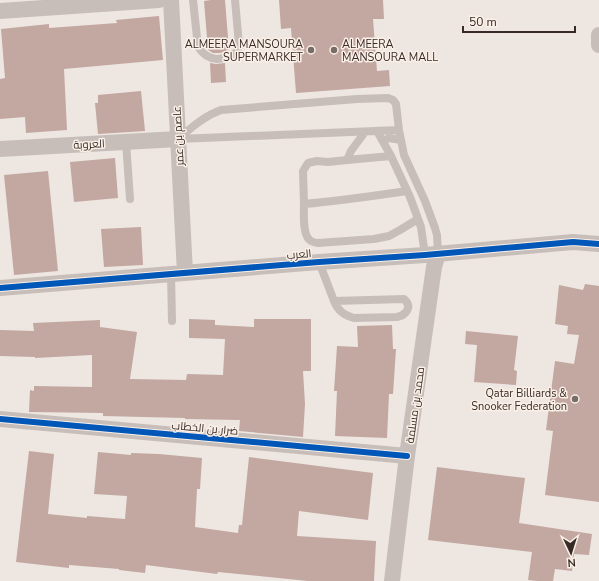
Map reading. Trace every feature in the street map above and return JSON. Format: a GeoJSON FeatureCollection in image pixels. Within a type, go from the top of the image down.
{"type":"FeatureCollection","features":[{"type":"Feature","properties":{"kind":"street"},"geometry":{"type":"LineString","coordinates":[[0,11],[159,0]]}},
{"type":"Feature","properties":{"kind":"street","name":"عاصم بن عمر"},"geometry":{"type":"LineString","coordinates":[[171,0],[178,139],[178,273]]}},
{"type":"Feature","properties":{"kind":"street"},"geometry":{"type":"LineString","coordinates":[[599,36],[599,45]]}},
{"type":"Feature","properties":{"kind":"street","name":"العروبة"},"geometry":{"type":"LineString","coordinates":[[0,149],[178,139]]}},
{"type":"Feature","properties":{"kind":"street","name":"العرب"},"geometry":{"type":"LineString","coordinates":[[0,288],[573,242],[599,236]]}},
{"type":"Feature","properties":{"kind":"street","name":"العرب"},"geometry":{"type":"LineString","coordinates":[[573,242],[599,244]]}},
{"type":"Feature","properties":{"kind":"street","name":"محمد بن مسلمة"},"geometry":{"type":"LineString","coordinates":[[392,581],[407,456],[434,267],[431,254]]}},
{"type":"Feature","properties":{"kind":"street","name":"ضرار بن الخطاب"},"geometry":{"type":"LineString","coordinates":[[0,419],[407,456]]}},
{"type":"Feature","properties":{"kind":"lane"},"geometry":{"type":"LineString","coordinates":[[193,0],[198,47],[208,58],[217,59],[228,57],[237,52],[239,44],[235,0]]}},
{"type":"Feature","properties":{"kind":"lane"},"geometry":{"type":"LineString","coordinates":[[178,139],[204,118],[221,110],[357,99],[388,98],[393,100],[396,104],[404,155],[425,201],[437,235],[431,254]]}},
{"type":"Feature","properties":{"kind":"lane"},"geometry":{"type":"LineString","coordinates":[[178,139],[399,130]]}},
{"type":"Feature","properties":{"kind":"lane"},"geometry":{"type":"LineString","coordinates":[[377,131],[391,156],[407,191],[431,254]]}},
{"type":"Feature","properties":{"kind":"lane"},"geometry":{"type":"LineString","coordinates":[[346,160],[365,132]]}},
{"type":"Feature","properties":{"kind":"lane"},"geometry":{"type":"LineString","coordinates":[[383,141],[389,138],[401,140]]}},
{"type":"Feature","properties":{"kind":"lane"},"geometry":{"type":"LineString","coordinates":[[126,142],[130,199]]}},
{"type":"Feature","properties":{"kind":"lane"},"geometry":{"type":"LineString","coordinates":[[391,156],[328,162],[317,161],[308,163],[303,171],[305,233],[308,239],[312,242],[318,243],[374,239],[389,236],[418,219]]}},
{"type":"Feature","properties":{"kind":"lane"},"geometry":{"type":"LineString","coordinates":[[304,204],[331,202],[407,191]]}},
{"type":"Feature","properties":{"kind":"lane"},"geometry":{"type":"LineString","coordinates":[[319,262],[336,307],[347,316],[354,318],[397,317],[405,314],[408,310],[408,304],[404,300],[334,301]]}},
{"type":"Feature","properties":{"kind":"lane"},"geometry":{"type":"LineString","coordinates":[[172,321],[178,273]]}},
{"type":"Feature","properties":{"kind":"building"},"geometry":{"type":"Polygon","coordinates":[[[225,0],[229,50],[220,53],[213,53],[208,50],[204,1],[225,0]]]}},
{"type":"Feature","properties":{"kind":"building","name":"ALMEERA MANSOURA MALL"},"geometry":{"type":"Polygon","coordinates":[[[279,0],[383,0],[384,19],[373,19],[377,71],[389,70],[390,86],[296,93],[291,28],[281,29],[279,0]]]}},
{"type":"Feature","properties":{"kind":"building"},"geometry":{"type":"Polygon","coordinates":[[[159,16],[163,60],[64,69],[67,130],[26,133],[25,117],[0,119],[0,79],[5,78],[1,29],[49,24],[49,28],[117,23],[116,20],[159,16]]]}},
{"type":"Feature","properties":{"kind":"building"},"geometry":{"type":"Polygon","coordinates":[[[210,63],[225,63],[226,82],[211,83],[210,63]]]}},
{"type":"Feature","properties":{"kind":"building"},"geometry":{"type":"Polygon","coordinates":[[[141,91],[145,131],[98,134],[95,103],[98,103],[98,95],[141,91]]]}},
{"type":"Feature","properties":{"kind":"building"},"geometry":{"type":"Polygon","coordinates":[[[115,158],[118,198],[74,202],[70,162],[115,158]]]}},
{"type":"Feature","properties":{"kind":"building"},"geometry":{"type":"Polygon","coordinates":[[[48,171],[58,271],[14,275],[4,175],[48,171]]]}},
{"type":"Feature","properties":{"kind":"building"},"geometry":{"type":"Polygon","coordinates":[[[141,227],[143,265],[104,267],[101,229],[141,227]]]}},
{"type":"Feature","properties":{"kind":"building"},"geometry":{"type":"Polygon","coordinates":[[[585,284],[599,286],[599,502],[545,495],[553,431],[546,430],[555,361],[574,364],[579,335],[567,334],[568,326],[555,324],[559,285],[583,290],[585,284]]]}},
{"type":"Feature","properties":{"kind":"building"},"geometry":{"type":"Polygon","coordinates":[[[189,319],[215,320],[215,325],[254,327],[254,319],[311,319],[311,371],[303,371],[305,404],[303,437],[239,431],[240,420],[103,416],[103,413],[29,412],[30,390],[34,391],[34,386],[92,387],[92,355],[35,358],[0,356],[0,330],[34,331],[33,323],[100,320],[100,327],[137,332],[130,379],[186,380],[187,374],[223,375],[225,339],[189,338],[189,319]]]}},
{"type":"Feature","properties":{"kind":"building"},"geometry":{"type":"Polygon","coordinates":[[[392,325],[393,349],[396,349],[393,394],[389,394],[387,438],[335,436],[337,391],[334,391],[337,346],[358,347],[357,326],[392,325]]]}},
{"type":"Feature","properties":{"kind":"building"},"geometry":{"type":"Polygon","coordinates":[[[466,331],[518,336],[514,370],[517,371],[516,385],[474,382],[477,345],[465,344],[466,331]]]}},
{"type":"Feature","properties":{"kind":"building"},"geometry":{"type":"Polygon","coordinates":[[[29,451],[54,454],[48,514],[87,518],[87,516],[125,519],[127,496],[94,494],[98,452],[131,455],[131,453],[159,454],[202,458],[200,489],[197,489],[195,527],[238,533],[239,525],[242,525],[249,457],[373,473],[368,520],[299,511],[297,536],[376,541],[374,581],[308,581],[218,572],[217,574],[146,565],[145,573],[119,569],[69,565],[69,568],[16,562],[29,451]]]}},
{"type":"Feature","properties":{"kind":"building"},"geometry":{"type":"Polygon","coordinates":[[[437,467],[525,478],[519,523],[592,534],[589,555],[574,554],[572,571],[555,569],[553,581],[537,581],[528,580],[532,552],[428,540],[437,467]]]}},
{"type":"Feature","properties":{"kind":"cycle path"},"geometry":{"type":"LineString","coordinates":[[0,288],[573,242],[599,244]]}},
{"type":"Feature","properties":{"kind":"cycle path"},"geometry":{"type":"LineString","coordinates":[[0,419],[407,456]]}},
{"type":"Feature","properties":{"kind":"place","name":"ALMEERA MANSOURA SUPERMARKET"},"geometry":{"type":"Point","coordinates":[311,50]}},
{"type":"Feature","properties":{"kind":"place","name":"ALMEERA MANSOURA MALL"},"geometry":{"type":"Point","coordinates":[334,50]}},
{"type":"Feature","properties":{"kind":"place","name":"Qatar Billiards & Snooker Federation"},"geometry":{"type":"Point","coordinates":[575,399]}}]}
